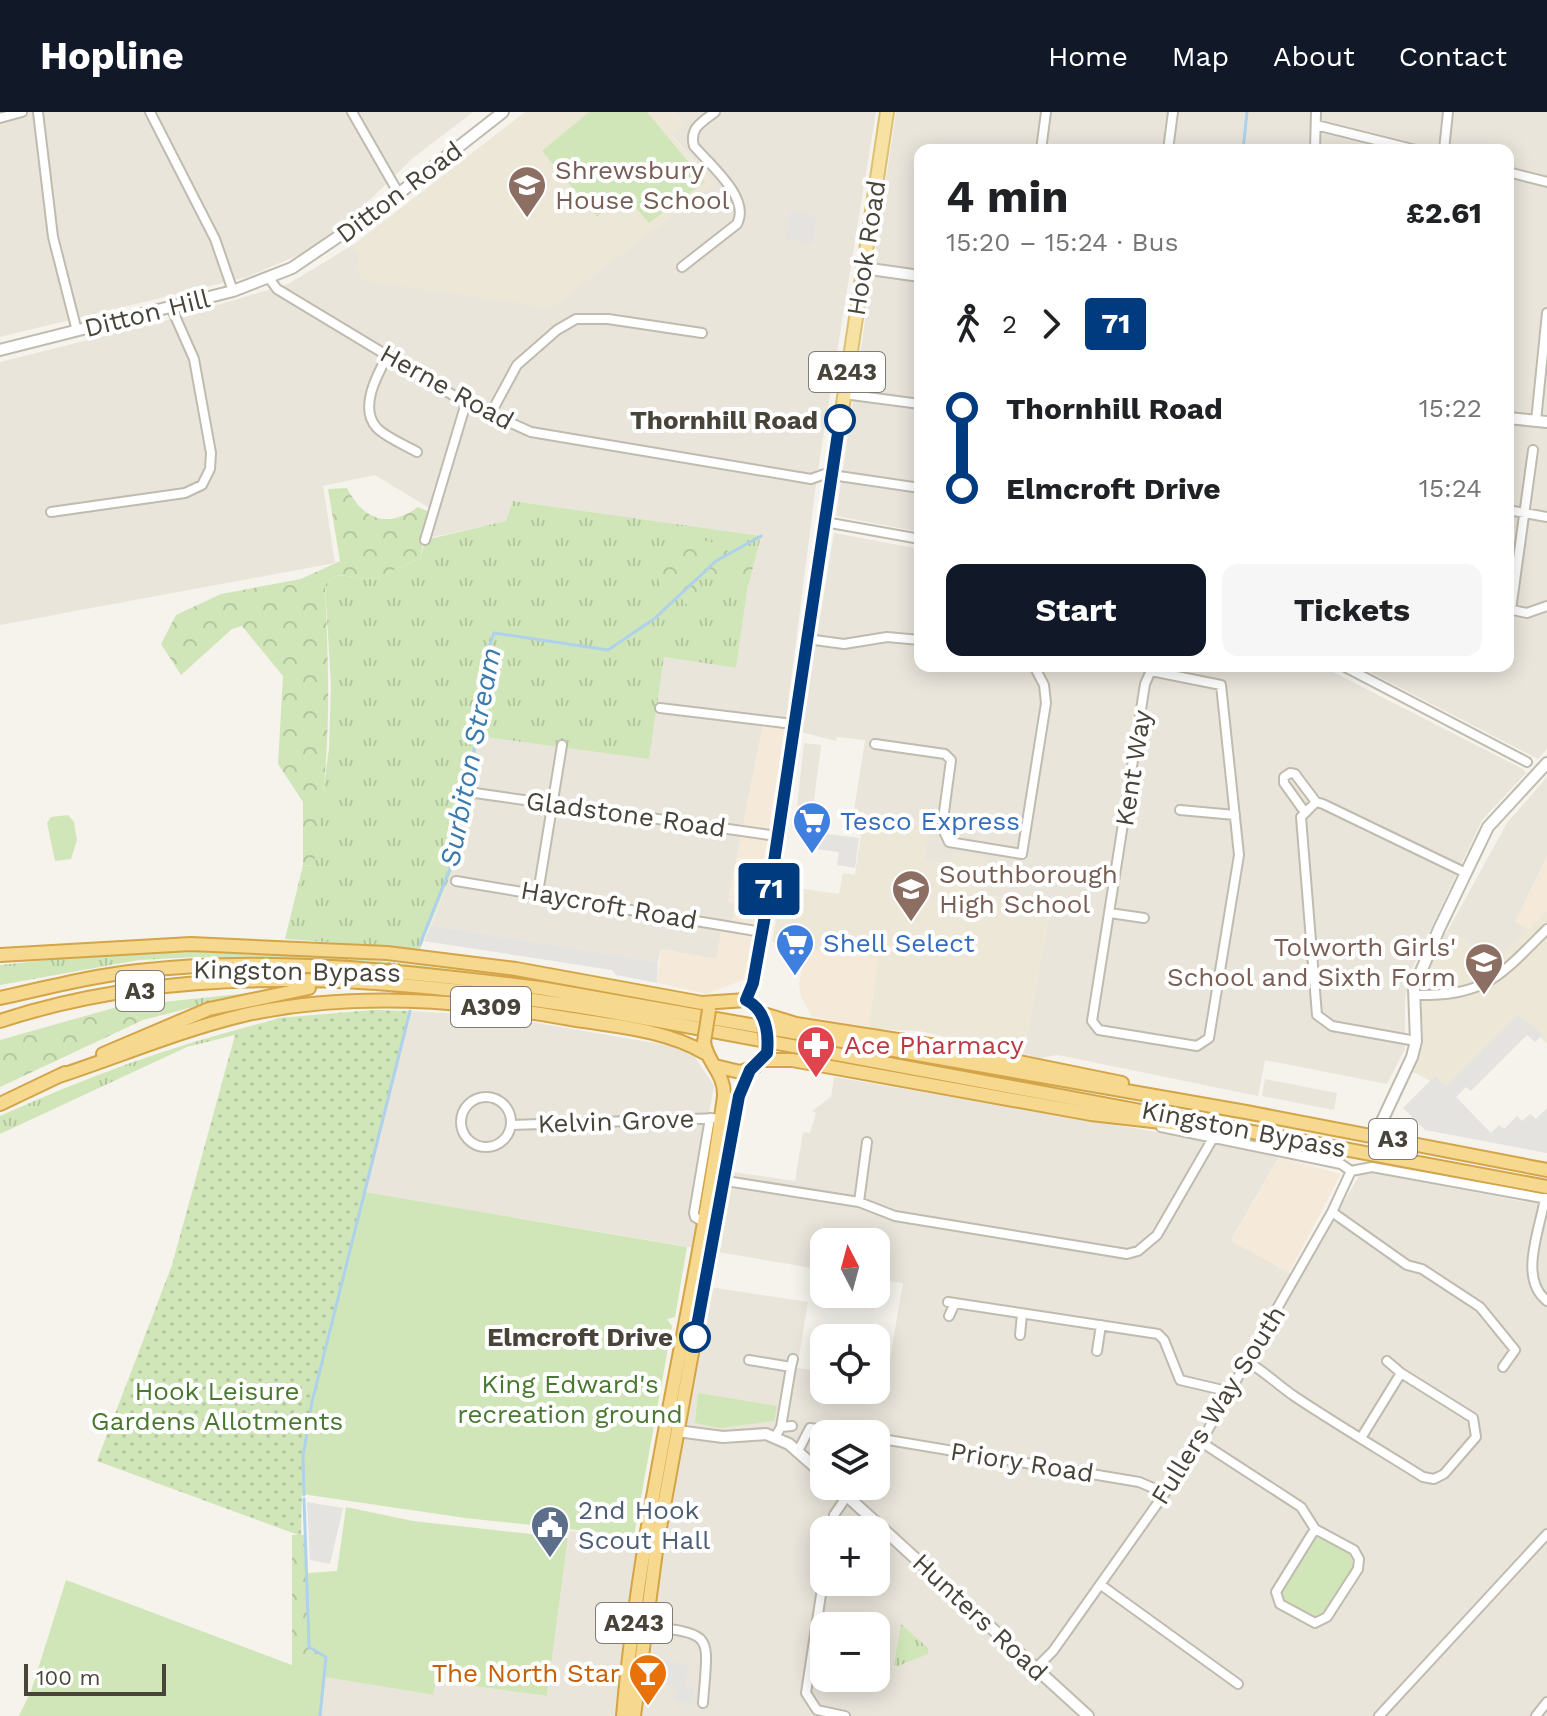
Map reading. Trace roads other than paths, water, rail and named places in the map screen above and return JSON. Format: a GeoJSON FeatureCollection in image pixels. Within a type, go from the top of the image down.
{"type":"FeatureCollection","features":[{"type":"Feature","properties":{"kind":"highway","name":"A309"},"geometry":{"type":"LineString","coordinates":[[0,955],[191,944],[373,952],[516,969],[714,1006]]}},
{"type":"Feature","properties":{"kind":"highway","name":"Kingston Bypass"},"geometry":{"type":"LineString","coordinates":[[4,998],[139,971],[226,967],[344,969],[488,982],[1238,1111],[1547,1170]]}},
{"type":"Feature","properties":{"kind":"highway","name":"A3"},"geometry":{"type":"LineString","coordinates":[[0,1021],[71,1002],[168,988],[259,982],[340,983]]}},
{"type":"Feature","properties":{"kind":"highway","name":"A309"},"geometry":{"type":"LineString","coordinates":[[0,1104],[138,1037],[209,1009],[235,1001],[340,983]]}},
{"type":"Feature","properties":{"kind":"highway","name":"Kingston Bypass"},"geometry":{"type":"LineString","coordinates":[[340,983],[420,987],[542,1001],[1286,1137],[1546,1195]]}},
{"type":"Feature","properties":{"kind":"highway"},"geometry":{"type":"LineString","coordinates":[[714,1006],[746,1000],[762,1017],[1098,1077],[1238,1111]]}},
{"type":"Feature","properties":{"kind":"highway","name":"A309"},"geometry":{"type":"LineString","coordinates":[[59,1076],[244,1016],[319,1004],[371,1001],[521,1010],[672,1039],[707,1053]]}},
{"type":"Feature","properties":{"kind":"highway","name":"A243"},"geometry":{"type":"LineString","coordinates":[[623,1716],[647,1542],[712,1178],[715,1118],[723,1082],[707,1053],[714,1006]]}},
{"type":"Feature","properties":{"kind":"highway"},"geometry":{"type":"LineString","coordinates":[[762,1017],[766,1056]]}},
{"type":"Feature","properties":{"kind":"highway"},"geometry":{"type":"LineString","coordinates":[[707,1053],[730,1071],[750,1070]]}},
{"type":"Feature","properties":{"kind":"highway"},"geometry":{"type":"LineString","coordinates":[[634,1716],[644,1626],[677,1431],[726,1181],[739,1096],[750,1070],[766,1056],[1091,1114],[1286,1137]]}},
{"type":"Feature","properties":{"kind":"main road","name":"Hook Road"},"geometry":{"type":"LineString","coordinates":[[746,1000],[753,983],[762,932],[887,112]]}},
{"type":"Feature","properties":{"kind":"street"},"geometry":{"type":"LineString","coordinates":[[0,118],[22,112]]}},
{"type":"Feature","properties":{"kind":"street"},"geometry":{"type":"LineString","coordinates":[[38,112],[53,237],[77,331]]}},
{"type":"Feature","properties":{"kind":"street"},"geometry":{"type":"LineString","coordinates":[[150,112],[215,239],[233,291]]}},
{"type":"Feature","properties":{"kind":"street"},"geometry":{"type":"LineString","coordinates":[[352,112],[399,194]]}},
{"type":"Feature","properties":{"kind":"street","name":"Ditton Road"},"geometry":{"type":"LineString","coordinates":[[292,268],[399,194],[503,112]]}},
{"type":"Feature","properties":{"kind":"street"},"geometry":{"type":"LineString","coordinates":[[682,267],[737,224],[742,216],[737,198],[694,146],[691,136],[695,127],[715,112]]}},
{"type":"Feature","properties":{"kind":"street"},"geometry":{"type":"LineString","coordinates":[[1042,144],[1046,112]]}},
{"type":"Feature","properties":{"kind":"street"},"geometry":{"type":"LineString","coordinates":[[1169,144],[1173,112]]}},
{"type":"Feature","properties":{"kind":"street"},"geometry":{"type":"LineString","coordinates":[[1315,144],[1316,112]]}},
{"type":"Feature","properties":{"kind":"street"},"geometry":{"type":"LineString","coordinates":[[1445,144],[1448,112]]}},
{"type":"Feature","properties":{"kind":"street"},"geometry":{"type":"LineString","coordinates":[[1316,125],[1392,144]]}},
{"type":"Feature","properties":{"kind":"street"},"geometry":{"type":"LineString","coordinates":[[1514,174],[1547,182]]}},
{"type":"Feature","properties":{"kind":"street","name":"Ditton Hill"},"geometry":{"type":"LineString","coordinates":[[0,350],[233,291],[292,268]]}},
{"type":"Feature","properties":{"kind":"street"},"geometry":{"type":"LineString","coordinates":[[863,268],[914,275]]}},
{"type":"Feature","properties":{"kind":"street","name":"Herne Road"},"geometry":{"type":"LineString","coordinates":[[269,278],[277,289],[466,403],[531,432],[811,479],[831,475],[914,487]]}},
{"type":"Feature","properties":{"kind":"street"},"geometry":{"type":"LineString","coordinates":[[51,512],[185,493],[202,485],[210,469],[211,453],[194,359],[171,307]]}},
{"type":"Feature","properties":{"kind":"street"},"geometry":{"type":"LineString","coordinates":[[1514,419],[1542,422],[1547,313]]}},
{"type":"Feature","properties":{"kind":"street"},"geometry":{"type":"LineString","coordinates":[[491,413],[517,365],[557,330],[576,319],[608,319],[702,333]]}},
{"type":"Feature","properties":{"kind":"street"},"geometry":{"type":"LineString","coordinates":[[388,355],[376,376],[371,416],[377,428],[417,452]]}},
{"type":"Feature","properties":{"kind":"street"},"geometry":{"type":"LineString","coordinates":[[844,394],[914,403]]}},
{"type":"Feature","properties":{"kind":"street"},"geometry":{"type":"LineString","coordinates":[[425,540],[466,403]]}},
{"type":"Feature","properties":{"kind":"street"},"geometry":{"type":"LineString","coordinates":[[1514,581],[1533,450]]}},
{"type":"Feature","properties":{"kind":"street"},"geometry":{"type":"LineString","coordinates":[[1514,511],[1547,517]]}},
{"type":"Feature","properties":{"kind":"street"},"geometry":{"type":"LineString","coordinates":[[825,522],[914,538]]}},
{"type":"Feature","properties":{"kind":"street"},"geometry":{"type":"LineString","coordinates":[[1514,610],[1527,613],[1547,606]]}},
{"type":"Feature","properties":{"kind":"street"},"geometry":{"type":"LineString","coordinates":[[807,639],[844,644],[875,637],[914,640]]}},
{"type":"Feature","properties":{"kind":"street"},"geometry":{"type":"LineString","coordinates":[[875,744],[945,754],[951,760],[942,827],[949,842],[1022,854],[1046,703],[1044,685],[1037,672]]}},
{"type":"Feature","properties":{"kind":"street","name":"Kent Way"},"geometry":{"type":"LineString","coordinates":[[1151,672],[1145,684],[1094,1026],[1099,1030],[1197,1046],[1205,1043],[1238,870],[1235,815],[1221,685],[1165,672]]}},
{"type":"Feature","properties":{"kind":"street"},"geometry":{"type":"LineString","coordinates":[[1354,672],[1527,762]]}},
{"type":"Feature","properties":{"kind":"street"},"geometry":{"type":"LineString","coordinates":[[660,708],[793,724]]}},
{"type":"Feature","properties":{"kind":"street"},"geometry":{"type":"LineString","coordinates":[[538,893],[562,745]]}},
{"type":"Feature","properties":{"kind":"street"},"geometry":{"type":"LineString","coordinates":[[1375,1136],[1412,1057],[1416,1041],[1414,995],[1466,873],[1490,824],[1543,767]]}},
{"type":"Feature","properties":{"kind":"street"},"geometry":{"type":"LineString","coordinates":[[1304,811],[1284,783],[1284,777],[1295,774],[1316,802],[1466,873]]}},
{"type":"Feature","properties":{"kind":"street","name":"Gladstone Road"},"geometry":{"type":"LineString","coordinates":[[475,793],[777,836]]}},
{"type":"Feature","properties":{"kind":"street"},"geometry":{"type":"LineString","coordinates":[[1316,802],[1301,817],[1317,1015],[1332,1026],[1416,1041]]}},
{"type":"Feature","properties":{"kind":"street","name":"Kent Way"},"geometry":{"type":"LineString","coordinates":[[1180,810],[1235,815]]}},
{"type":"Feature","properties":{"kind":"street","name":"Haycroft Road"},"geometry":{"type":"LineString","coordinates":[[456,881],[762,932]]}},
{"type":"Feature","properties":{"kind":"street"},"geometry":{"type":"LineString","coordinates":[[1110,913],[1144,918]]}},
{"type":"Feature","properties":{"kind":"street"},"geometry":{"type":"LineString","coordinates":[[1414,995],[1453,994],[1487,984],[1502,974],[1547,929]]}},
{"type":"Feature","properties":{"kind":"street","name":"Kelvin Grove"},"geometry":{"type":"LineString","coordinates":[[487,1097],[506,1107],[511,1125],[501,1143],[480,1147],[463,1135],[460,1119],[467,1105],[487,1097]]}},
{"type":"Feature","properties":{"kind":"street"},"geometry":{"type":"LineString","coordinates":[[1091,1114],[1341,1164],[1351,1171],[1363,1166],[1546,1195],[1532,1281],[1547,1301]]}},
{"type":"Feature","properties":{"kind":"street"},"geometry":{"type":"LineString","coordinates":[[705,1223],[694,1213],[715,1118]]}},
{"type":"Feature","properties":{"kind":"street","name":"Kelvin Grove"},"geometry":{"type":"LineString","coordinates":[[511,1125],[715,1118]]}},
{"type":"Feature","properties":{"kind":"street"},"geometry":{"type":"LineString","coordinates":[[726,1181],[859,1202],[895,1216],[1127,1254],[1138,1251],[1157,1235],[1213,1138]]}},
{"type":"Feature","properties":{"kind":"street"},"geometry":{"type":"LineString","coordinates":[[859,1202],[867,1142]]}},
{"type":"Feature","properties":{"kind":"street","name":"Fullers Way South"},"geometry":{"type":"LineString","coordinates":[[1037,1667],[1101,1585],[1201,1442],[1332,1212],[1351,1171]]}},
{"type":"Feature","properties":{"kind":"street"},"geometry":{"type":"LineString","coordinates":[[1332,1212],[1407,1265],[1422,1269],[1455,1291],[1492,1319],[1515,1350],[1503,1367]]}},
{"type":"Feature","properties":{"kind":"street"},"geometry":{"type":"LineString","coordinates":[[949,1316],[952,1302],[1158,1334],[1164,1340],[1180,1380],[1231,1392]]}},
{"type":"Feature","properties":{"kind":"street"},"geometry":{"type":"LineString","coordinates":[[1020,1335],[1022,1314]]}},
{"type":"Feature","properties":{"kind":"street"},"geometry":{"type":"LineString","coordinates":[[1483,1325],[1492,1319]]}},
{"type":"Feature","properties":{"kind":"street"},"geometry":{"type":"LineString","coordinates":[[1097,1351],[1101,1325]]}},
{"type":"Feature","properties":{"kind":"street"},"geometry":{"type":"LineString","coordinates":[[749,1360],[792,1363],[778,1432]]}},
{"type":"Feature","properties":{"kind":"street"},"geometry":{"type":"LineString","coordinates":[[1248,1362],[1361,1438],[1423,1477],[1434,1479],[1444,1474],[1476,1437],[1473,1418],[1387,1361]]}},
{"type":"Feature","properties":{"kind":"street"},"geometry":{"type":"LineString","coordinates":[[1361,1438],[1401,1373]]}},
{"type":"Feature","properties":{"kind":"street"},"geometry":{"type":"LineString","coordinates":[[677,1431],[713,1436],[766,1434],[792,1426]]}},
{"type":"Feature","properties":{"kind":"street"},"geometry":{"type":"LineString","coordinates":[[798,1451],[810,1428]]}},
{"type":"Feature","properties":{"kind":"street"},"geometry":{"type":"LineString","coordinates":[[778,1432],[810,1462]]}},
{"type":"Feature","properties":{"kind":"street","name":"Priory Road"},"geometry":{"type":"LineString","coordinates":[[890,1440],[1139,1482],[1165,1493]]}},
{"type":"Feature","properties":{"kind":"street"},"geometry":{"type":"LineString","coordinates":[[1201,1442],[1301,1507],[1315,1529],[1354,1550],[1359,1559],[1358,1569],[1327,1617],[1315,1623],[1280,1604],[1276,1592],[1315,1529]]}},
{"type":"Feature","properties":{"kind":"street","name":"Hunters Road"},"geometry":{"type":"LineString","coordinates":[[851,1500],[1088,1716]]}},
{"type":"Feature","properties":{"kind":"street"},"geometry":{"type":"LineString","coordinates":[[1379,1716],[1547,1534]]}},
{"type":"Feature","properties":{"kind":"street"},"geometry":{"type":"LineString","coordinates":[[1101,1585],[1238,1684]]}},
{"type":"Feature","properties":{"kind":"street"},"geometry":{"type":"LineString","coordinates":[[821,1596],[806,1693],[817,1710],[845,1716]]}},
{"type":"Feature","properties":{"kind":"street"},"geometry":{"type":"LineString","coordinates":[[644,1626],[693,1632],[703,1637],[707,1647],[703,1703]]}},
{"type":"Feature","properties":{"kind":"street"},"geometry":{"type":"LineString","coordinates":[[1536,1716],[1547,1702]]}},
{"type":"Feature","properties":{"kind":"waterway","name":"Surbiton Stream"},"geometry":{"type":"LineString","coordinates":[[1244,144],[1247,112]]}},
{"type":"Feature","properties":{"kind":"waterway","name":"Surbiton Stream"},"geometry":{"type":"LineString","coordinates":[[859,391],[914,399]]}},
{"type":"Feature","properties":{"kind":"waterway","name":"Surbiton Stream"},"geometry":{"type":"LineString","coordinates":[[420,944],[455,856],[477,734],[483,664],[494,633],[608,650],[654,619],[716,561],[761,536]]}},
{"type":"Feature","properties":{"kind":"waterway","name":"Surbiton Stream"},"geometry":{"type":"LineString","coordinates":[[304,1495],[303,1456],[312,1402],[410,1011]]}},
{"type":"Feature","properties":{"kind":"waterway","name":"Surbiton Stream"},"geometry":{"type":"LineString","coordinates":[[304,1499],[309,1647],[326,1657],[320,1716]]}},
{"type":"Feature","properties":{"kind":"place","name":"Shrewsbury House School"},"geometry":{"type":"Point","coordinates":[527,219]}},
{"type":"Feature","properties":{"kind":"place","name":"Thornhill Road"},"geometry":{"type":"Point","coordinates":[840,420]}},
{"type":"Feature","properties":{"kind":"place","name":"Tesco Express"},"geometry":{"type":"Point","coordinates":[812,855]}},
{"type":"Feature","properties":{"kind":"place","name":"Southborough High School"},"geometry":{"type":"Point","coordinates":[911,923]}},
{"type":"Feature","properties":{"kind":"place","name":"Shell Select"},"geometry":{"type":"Point","coordinates":[795,977]}},
{"type":"Feature","properties":{"kind":"place","name":"Tolworth Girls' School and Sixth Form"},"geometry":{"type":"Point","coordinates":[1484,996]}},
{"type":"Feature","properties":{"kind":"place","name":"Ace Pharmacy"},"geometry":{"type":"Point","coordinates":[816,1079]}},
{"type":"Feature","properties":{"kind":"place","name":"Elmcroft Drive"},"geometry":{"type":"Point","coordinates":[695,1337]}},
{"type":"Feature","properties":{"kind":"place","name":"2nd Hook Scout Hall"},"geometry":{"type":"Point","coordinates":[550,1559]}},
{"type":"Feature","properties":{"kind":"place","name":"The North Star"},"geometry":{"type":"Point","coordinates":[648,1707]}},
{"type":"Feature","properties":{"kind":"park label","name":"King Edward's recreation ground"},"geometry":{"type":"Point","coordinates":[570,1399]}},
{"type":"Feature","properties":{"kind":"park label","name":"Hook Leisure Gardens Allotments"},"geometry":{"type":"Point","coordinates":[217,1406]}}]}
